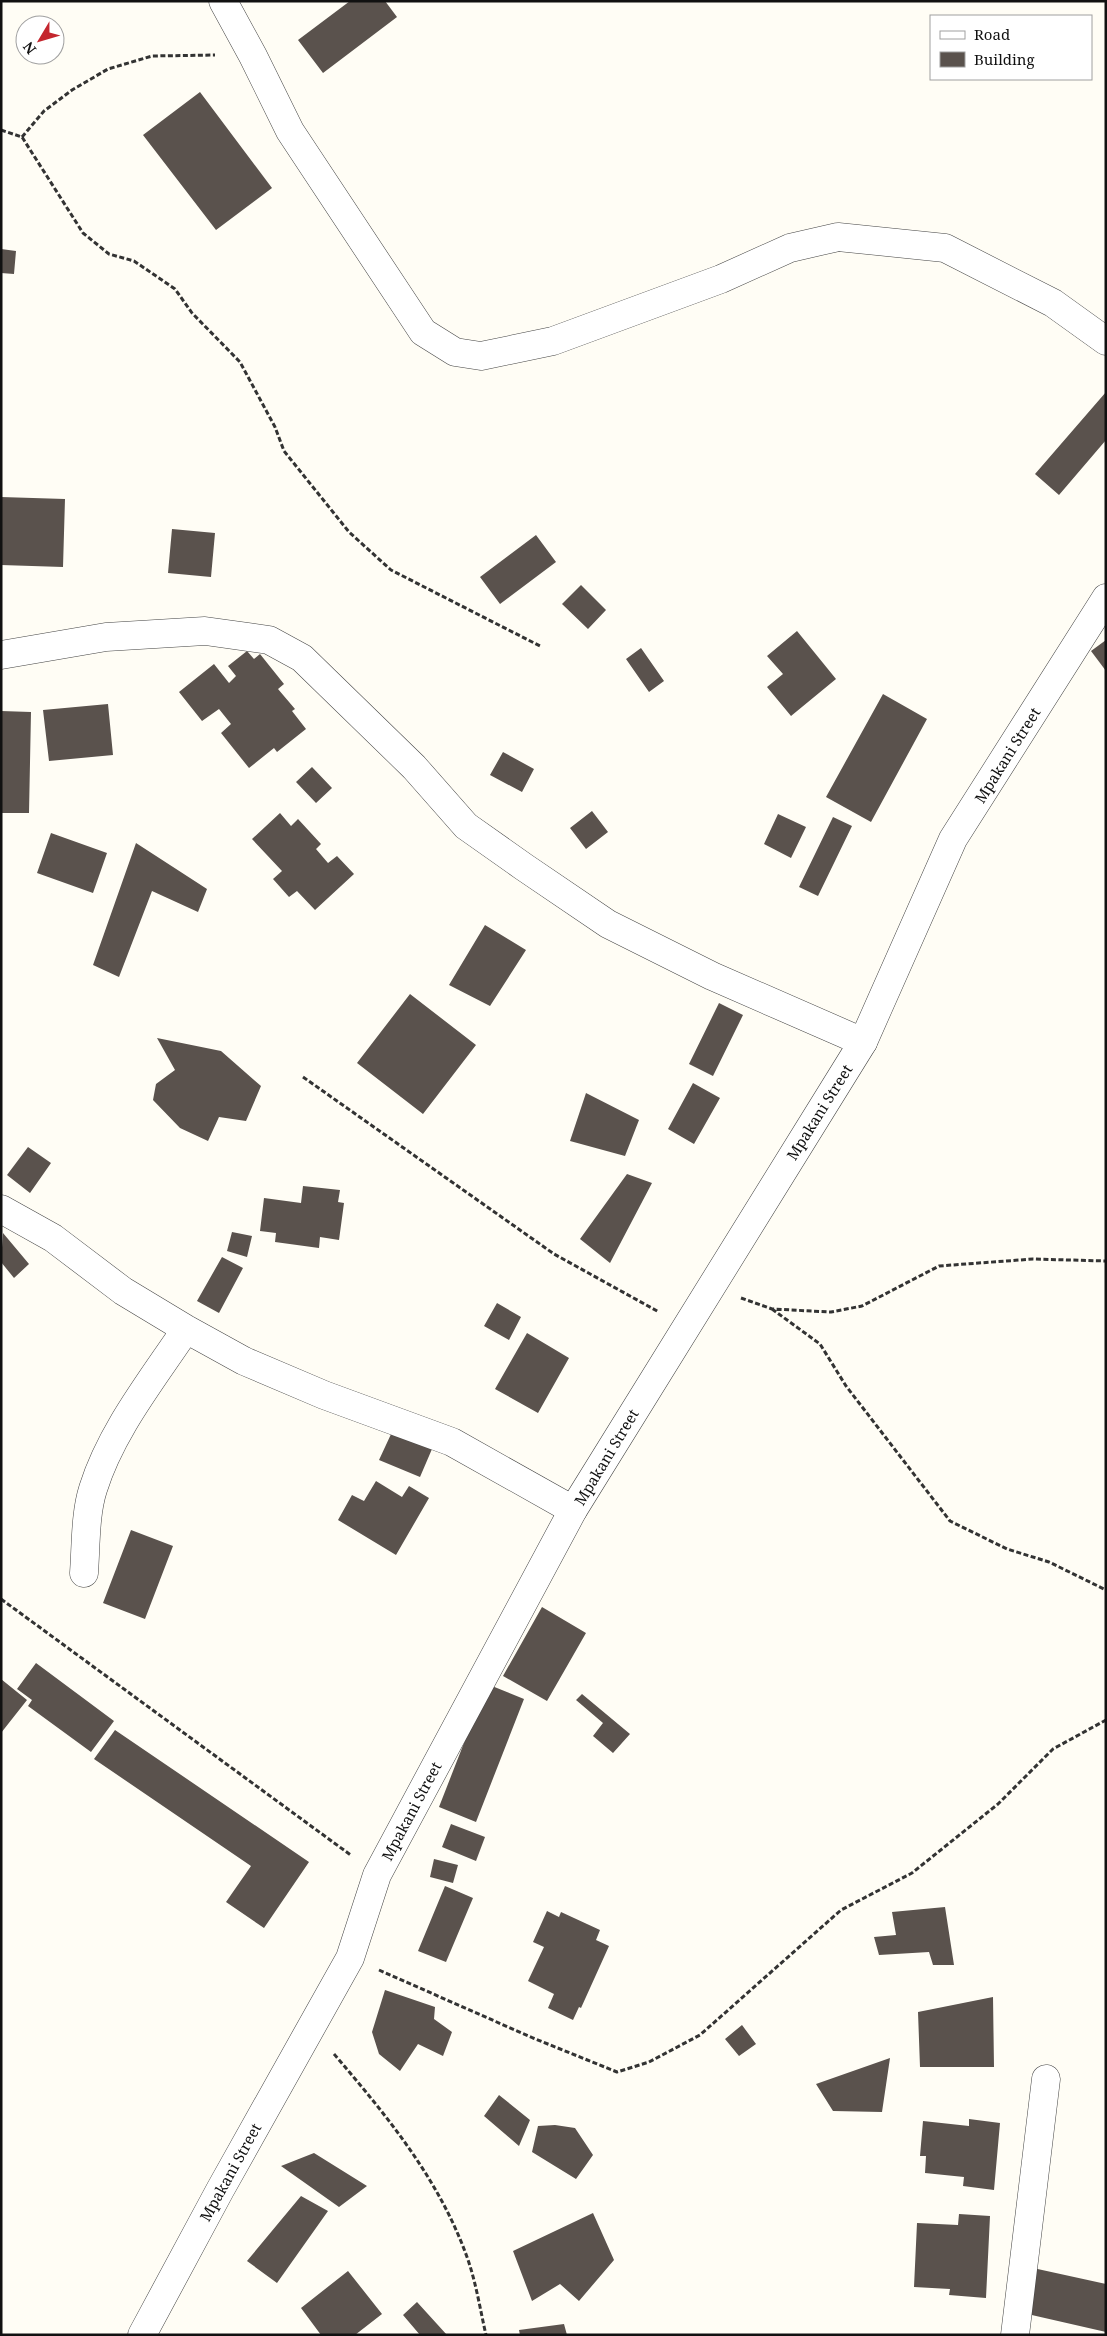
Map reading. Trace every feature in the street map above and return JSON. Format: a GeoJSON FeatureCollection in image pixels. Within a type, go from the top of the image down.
{"type":"FeatureCollection","features":[{"type":"Feature","properties":{"kind":"street"},"geometry":{"type":"LineString","coordinates":[[223,1],[254,56],[290,131],[423,332],[455,352],[481,356],[554,341],[721,279],[790,248],[838,237],[945,248],[1053,302],[1106,341]]}},
{"type":"Feature","properties":{"kind":"street","name":"Mpakani Street"},"geometry":{"type":"LineString","coordinates":[[142,2335],[350,1958],[377,1875],[573,1510],[863,1042],[953,839],[1106,598]]}},
{"type":"Feature","properties":{"kind":"street"},"geometry":{"type":"LineString","coordinates":[[1,655],[106,637],[206,631],[269,640],[302,658],[414,767],[466,826],[608,924],[712,976],[863,1042]]}},
{"type":"Feature","properties":{"kind":"street"},"geometry":{"type":"LineString","coordinates":[[1,1209],[53,1238],[123,1291],[186,1330],[244,1361],[315,1392],[452,1442],[573,1510]]}},
{"type":"Feature","properties":{"kind":"street"},"geometry":{"type":"LineString","coordinates":[[84,1573],[92,1490],[99,1471],[124,1423],[186,1330]]}},
{"type":"Feature","properties":{"kind":"street"},"geometry":{"type":"LineString","coordinates":[[1015,2335],[1046,2079]]}},
{"type":"Feature","properties":{"kind":"path"},"geometry":{"type":"LineString","coordinates":[[22,136],[44,111],[72,90],[108,70],[152,56],[254,56]]}},
{"type":"Feature","properties":{"kind":"path"},"geometry":{"type":"LineString","coordinates":[[1,130],[22,136],[83,233],[110,254],[134,261],[175,289],[192,313],[240,362],[275,427],[284,450],[349,532],[392,570],[542,647]]}},
{"type":"Feature","properties":{"kind":"path"},"geometry":{"type":"LineString","coordinates":[[302,1077],[554,1254],[685,1327]]}},
{"type":"Feature","properties":{"kind":"path"},"geometry":{"type":"LineString","coordinates":[[772,1309],[831,1312],[862,1306],[940,1266],[1033,1259],[1106,1261]]}},
{"type":"Feature","properties":{"kind":"path"},"geometry":{"type":"LineString","coordinates":[[710,1287],[772,1309],[820,1344],[846,1386],[950,1521],[1007,1549],[1049,1562],[1106,1590]]}},
{"type":"Feature","properties":{"kind":"path"},"geometry":{"type":"LineString","coordinates":[[1,1599],[377,1875]]}},
{"type":"Feature","properties":{"kind":"path"},"geometry":{"type":"LineString","coordinates":[[350,1958],[616,2072],[650,2062],[700,2035],[841,1910],[912,1873],[998,1804],[1053,1749],[1106,1720]]}},
{"type":"Feature","properties":{"kind":"path"},"geometry":{"type":"LineString","coordinates":[[311,2028],[385,2114],[434,2185],[467,2257],[486,2335]]}},
{"type":"Feature","properties":{"kind":"building"},"geometry":{"type":"Polygon","coordinates":[[[350,1],[385,1],[397,17],[323,73],[298,40],[350,1]]]}},
{"type":"Feature","properties":{"kind":"building"},"geometry":{"type":"Polygon","coordinates":[[[200,92],[272,188],[216,230],[143,135],[200,92]]]}},
{"type":"Feature","properties":{"kind":"building"},"geometry":{"type":"Polygon","coordinates":[[[1,249],[16,251],[14,274],[1,273],[1,249]]]}},
{"type":"Feature","properties":{"kind":"building"},"geometry":{"type":"Polygon","coordinates":[[[1106,392],[1106,440],[1059,495],[1035,474],[1106,392]]]}},
{"type":"Feature","properties":{"kind":"building"},"geometry":{"type":"Polygon","coordinates":[[[1,497],[65,499],[63,567],[1,565],[1,497]]]}},
{"type":"Feature","properties":{"kind":"building"},"geometry":{"type":"Polygon","coordinates":[[[172,529],[215,533],[211,577],[168,573],[172,529]]]}},
{"type":"Feature","properties":{"kind":"building"},"geometry":{"type":"Polygon","coordinates":[[[536,535],[556,562],[500,604],[480,577],[536,535]]]}},
{"type":"Feature","properties":{"kind":"building"},"geometry":{"type":"Polygon","coordinates":[[[581,585],[606,610],[588,629],[562,604],[581,585]]]}},
{"type":"Feature","properties":{"kind":"building"},"geometry":{"type":"Polygon","coordinates":[[[797,631],[836,679],[791,716],[767,687],[783,674],[767,656],[797,631]]]}},
{"type":"Feature","properties":{"kind":"building"},"geometry":{"type":"Polygon","coordinates":[[[1106,640],[1106,671],[1091,651],[1106,640]]]}},
{"type":"Feature","properties":{"kind":"building"},"geometry":{"type":"Polygon","coordinates":[[[641,648],[664,681],[649,692],[626,659],[641,648]]]}},
{"type":"Feature","properties":{"kind":"building"},"geometry":{"type":"Polygon","coordinates":[[[247,651],[254,659],[260,654],[284,684],[278,689],[295,709],[292,711],[306,729],[277,752],[274,748],[249,768],[221,733],[231,724],[219,709],[202,721],[179,692],[214,664],[229,683],[236,676],[228,666],[247,651]]]}},
{"type":"Feature","properties":{"kind":"building"},"geometry":{"type":"Polygon","coordinates":[[[883,694],[927,719],[871,822],[826,797],[883,694]]]}},
{"type":"Feature","properties":{"kind":"building"},"geometry":{"type":"Polygon","coordinates":[[[108,704],[113,755],[49,761],[43,710],[108,704]]]}},
{"type":"Feature","properties":{"kind":"building"},"geometry":{"type":"Polygon","coordinates":[[[1,711],[31,712],[29,813],[1,813],[1,711]]]}},
{"type":"Feature","properties":{"kind":"building"},"geometry":{"type":"Polygon","coordinates":[[[503,752],[534,769],[522,792],[490,775],[503,752]]]}},
{"type":"Feature","properties":{"kind":"building"},"geometry":{"type":"Polygon","coordinates":[[[312,767],[332,788],[316,803],[296,782],[312,767]]]}},
{"type":"Feature","properties":{"kind":"building"},"geometry":{"type":"Polygon","coordinates":[[[592,811],[608,832],[586,849],[570,828],[592,811]]]}},
{"type":"Feature","properties":{"kind":"building"},"geometry":{"type":"Polygon","coordinates":[[[280,813],[291,826],[298,819],[321,844],[316,849],[328,863],[337,856],[354,874],[315,910],[297,891],[289,897],[273,879],[282,871],[252,839],[280,813]]]}},
{"type":"Feature","properties":{"kind":"building"},"geometry":{"type":"Polygon","coordinates":[[[778,814],[806,827],[791,858],[764,844],[778,814]]]}},
{"type":"Feature","properties":{"kind":"building"},"geometry":{"type":"Polygon","coordinates":[[[833,817],[852,826],[818,896],[799,887],[833,817]]]}},
{"type":"Feature","properties":{"kind":"building"},"geometry":{"type":"Polygon","coordinates":[[[51,833],[107,853],[93,893],[37,873],[51,833]]]}},
{"type":"Feature","properties":{"kind":"building"},"geometry":{"type":"Polygon","coordinates":[[[136,843],[207,889],[198,912],[152,891],[119,977],[93,965],[136,843]]]}},
{"type":"Feature","properties":{"kind":"building"},"geometry":{"type":"Polygon","coordinates":[[[485,925],[526,950],[490,1006],[449,985],[485,925]]]}},
{"type":"Feature","properties":{"kind":"building"},"geometry":{"type":"Polygon","coordinates":[[[410,994],[476,1045],[423,1114],[357,1063],[410,994]]]}},
{"type":"Feature","properties":{"kind":"building"},"geometry":{"type":"Polygon","coordinates":[[[719,1003],[743,1015],[713,1076],[689,1064],[719,1003]]]}},
{"type":"Feature","properties":{"kind":"building"},"geometry":{"type":"Polygon","coordinates":[[[157,1038],[221,1051],[261,1086],[246,1121],[219,1117],[208,1141],[180,1128],[153,1100],[156,1084],[175,1070],[157,1038]]]}},
{"type":"Feature","properties":{"kind":"building"},"geometry":{"type":"Polygon","coordinates":[[[693,1083],[720,1098],[694,1144],[668,1129],[693,1083]]]}},
{"type":"Feature","properties":{"kind":"building"},"geometry":{"type":"Polygon","coordinates":[[[586,1093],[639,1120],[625,1156],[570,1141],[586,1093]]]}},
{"type":"Feature","properties":{"kind":"building"},"geometry":{"type":"Polygon","coordinates":[[[28,1147],[51,1163],[30,1193],[7,1175],[28,1147]]]}},
{"type":"Feature","properties":{"kind":"building"},"geometry":{"type":"Polygon","coordinates":[[[627,1174],[652,1183],[610,1263],[580,1239],[627,1174]]]}},
{"type":"Feature","properties":{"kind":"building"},"geometry":{"type":"Polygon","coordinates":[[[303,1186],[340,1190],[338,1202],[344,1203],[339,1240],[320,1237],[319,1248],[275,1242],[276,1233],[260,1231],[264,1198],[301,1203],[303,1186]]]}},
{"type":"Feature","properties":{"kind":"building"},"geometry":{"type":"Polygon","coordinates":[[[232,1232],[252,1236],[247,1257],[227,1251],[232,1232]]]}},
{"type":"Feature","properties":{"kind":"building"},"geometry":{"type":"Polygon","coordinates":[[[3,1233],[29,1264],[14,1278],[1,1262],[3,1233]]]}},
{"type":"Feature","properties":{"kind":"building"},"geometry":{"type":"Polygon","coordinates":[[[222,1257],[243,1268],[219,1313],[197,1301],[222,1257]]]}},
{"type":"Feature","properties":{"kind":"building"},"geometry":{"type":"Polygon","coordinates":[[[497,1303],[521,1317],[509,1340],[484,1326],[497,1303]]]}},
{"type":"Feature","properties":{"kind":"building"},"geometry":{"type":"Polygon","coordinates":[[[527,1333],[569,1358],[538,1413],[495,1389],[527,1333]]]}},
{"type":"Feature","properties":{"kind":"building"},"geometry":{"type":"Polygon","coordinates":[[[392,1432],[432,1449],[420,1477],[379,1460],[392,1432]]]}},
{"type":"Feature","properties":{"kind":"building"},"geometry":{"type":"Polygon","coordinates":[[[376,1481],[402,1497],[409,1486],[429,1498],[396,1555],[338,1520],[352,1495],[364,1501],[376,1481]]]}},
{"type":"Feature","properties":{"kind":"building"},"geometry":{"type":"Polygon","coordinates":[[[131,1530],[173,1546],[145,1619],[103,1603],[131,1530]]]}},
{"type":"Feature","properties":{"kind":"building"},"geometry":{"type":"Polygon","coordinates":[[[542,1607],[586,1633],[547,1701],[503,1676],[542,1607]]]}},
{"type":"Feature","properties":{"kind":"building"},"geometry":{"type":"Polygon","coordinates":[[[36,1663],[114,1721],[91,1752],[28,1706],[32,1700],[17,1689],[36,1663]]]}},
{"type":"Feature","properties":{"kind":"building"},"geometry":{"type":"Polygon","coordinates":[[[1,1679],[27,1700],[1,1733],[1,1679]]]}},
{"type":"Feature","properties":{"kind":"building"},"geometry":{"type":"Polygon","coordinates":[[[487,1684],[524,1699],[476,1822],[439,1807],[487,1684]]]}},
{"type":"Feature","properties":{"kind":"building"},"geometry":{"type":"Polygon","coordinates":[[[582,1694],[630,1734],[613,1753],[593,1736],[603,1723],[576,1700],[582,1694]]]}},
{"type":"Feature","properties":{"kind":"building"},"geometry":{"type":"Polygon","coordinates":[[[115,1730],[309,1862],[264,1928],[226,1902],[251,1866],[94,1759],[115,1730]]]}},
{"type":"Feature","properties":{"kind":"building"},"geometry":{"type":"Polygon","coordinates":[[[451,1824],[485,1837],[476,1861],[442,1847],[451,1824]]]}},
{"type":"Feature","properties":{"kind":"building"},"geometry":{"type":"Polygon","coordinates":[[[434,1859],[458,1865],[453,1883],[430,1877],[434,1859]]]}},
{"type":"Feature","properties":{"kind":"building"},"geometry":{"type":"Polygon","coordinates":[[[445,1886],[473,1898],[446,1962],[418,1951],[445,1886]]]}},
{"type":"Feature","properties":{"kind":"building"},"geometry":{"type":"Polygon","coordinates":[[[945,1907],[954,1965],[933,1965],[929,1952],[879,1955],[874,1937],[896,1935],[892,1912],[945,1907]]]}},
{"type":"Feature","properties":{"kind":"building"},"geometry":{"type":"Polygon","coordinates":[[[547,1911],[559,1917],[561,1912],[600,1930],[596,1940],[609,1946],[581,2008],[579,2007],[573,2020],[548,2008],[554,1994],[528,1981],[544,1947],[533,1942],[547,1911]]]}},
{"type":"Feature","properties":{"kind":"building"},"geometry":{"type":"Polygon","coordinates":[[[385,1990],[435,2007],[434,2019],[452,2032],[443,2056],[418,2044],[400,2071],[379,2054],[372,2032],[385,1990]]]}},
{"type":"Feature","properties":{"kind":"building"},"geometry":{"type":"Polygon","coordinates":[[[993,1997],[994,2067],[920,2067],[918,2012],[993,1997]]]}},
{"type":"Feature","properties":{"kind":"building"},"geometry":{"type":"Polygon","coordinates":[[[742,2025],[756,2044],[739,2056],[725,2039],[742,2025]]]}},
{"type":"Feature","properties":{"kind":"building"},"geometry":{"type":"Polygon","coordinates":[[[890,2058],[882,2112],[833,2111],[816,2084],[890,2058]]]}},
{"type":"Feature","properties":{"kind":"building"},"geometry":{"type":"Polygon","coordinates":[[[499,2095],[530,2120],[519,2146],[484,2116],[499,2095]]]}},
{"type":"Feature","properties":{"kind":"building"},"geometry":{"type":"Polygon","coordinates":[[[969,2119],[1000,2123],[994,2190],[963,2186],[964,2177],[925,2173],[926,2156],[920,2156],[923,2121],[969,2126],[969,2119]]]}},
{"type":"Feature","properties":{"kind":"building"},"geometry":{"type":"Polygon","coordinates":[[[555,2125],[575,2128],[593,2155],[576,2179],[532,2152],[538,2126],[555,2125]]]}},
{"type":"Feature","properties":{"kind":"building"},"geometry":{"type":"Polygon","coordinates":[[[314,2153],[367,2186],[339,2207],[281,2166],[314,2153]]]}},
{"type":"Feature","properties":{"kind":"building"},"geometry":{"type":"Polygon","coordinates":[[[301,2196],[328,2211],[277,2283],[247,2261],[301,2196]]]}},
{"type":"Feature","properties":{"kind":"building"},"geometry":{"type":"Polygon","coordinates":[[[593,2213],[614,2260],[579,2301],[560,2284],[532,2301],[513,2251],[593,2213]]]}},
{"type":"Feature","properties":{"kind":"building"},"geometry":{"type":"Polygon","coordinates":[[[959,2214],[990,2216],[986,2298],[949,2295],[950,2289],[914,2287],[917,2223],[958,2225],[959,2214]]]}},
{"type":"Feature","properties":{"kind":"building"},"geometry":{"type":"Polygon","coordinates":[[[1033,2268],[1106,2284],[1106,2332],[1023,2313],[1033,2268]]]}},
{"type":"Feature","properties":{"kind":"building"},"geometry":{"type":"Polygon","coordinates":[[[348,2271],[382,2314],[355,2335],[321,2335],[301,2308],[348,2271]]]}},
{"type":"Feature","properties":{"kind":"building"},"geometry":{"type":"Polygon","coordinates":[[[417,2302],[447,2335],[420,2335],[403,2315],[417,2302]]]}},
{"type":"Feature","properties":{"kind":"building"},"geometry":{"type":"Polygon","coordinates":[[[564,2324],[567,2335],[520,2335],[519,2330],[564,2324]]]}}]}
